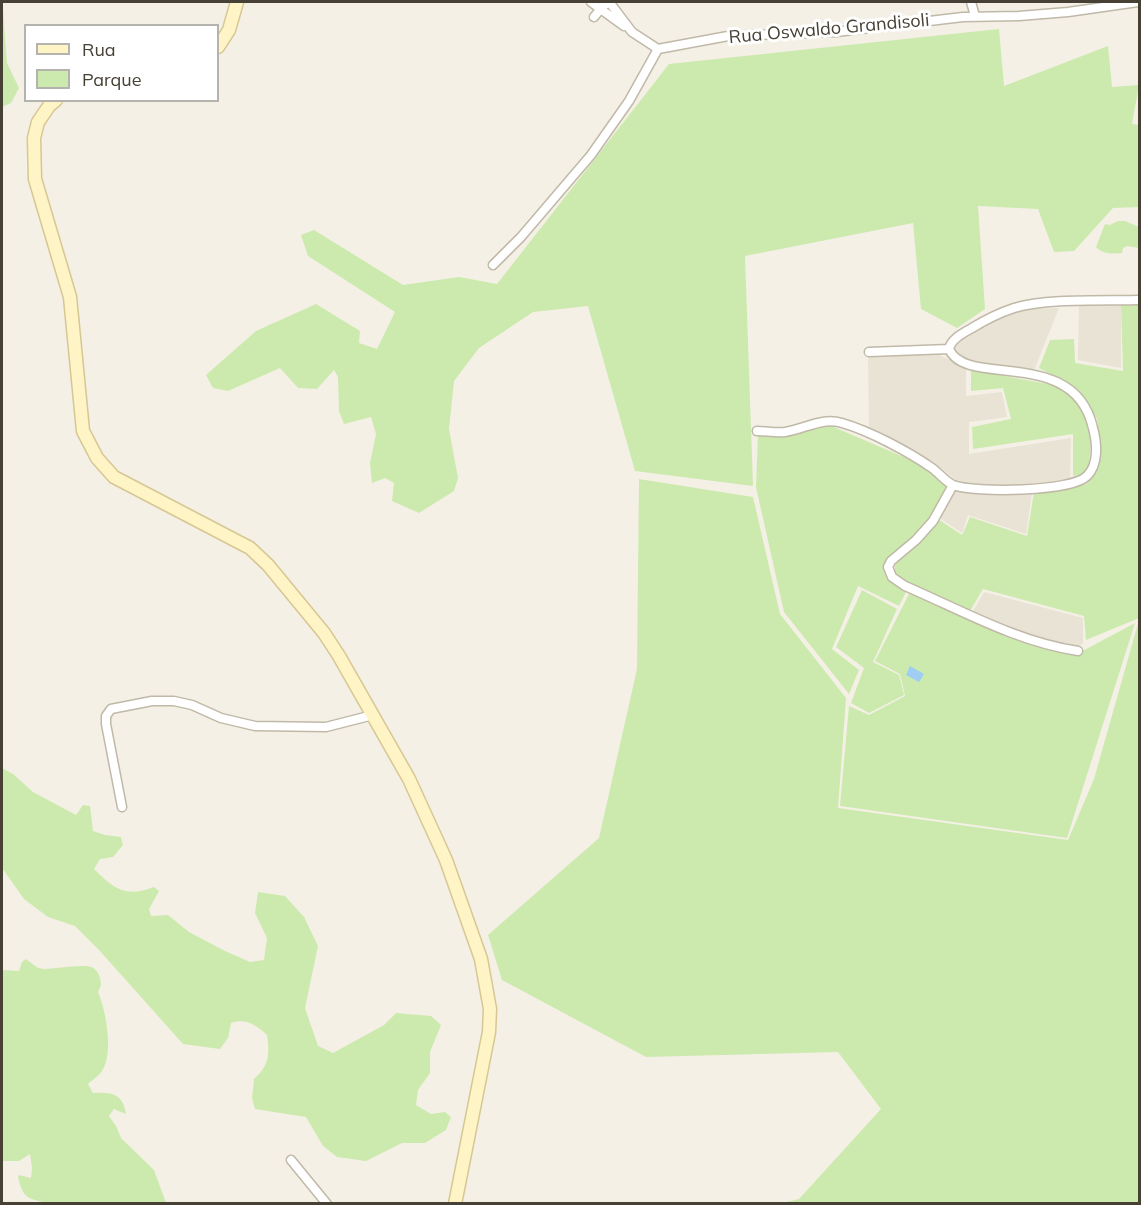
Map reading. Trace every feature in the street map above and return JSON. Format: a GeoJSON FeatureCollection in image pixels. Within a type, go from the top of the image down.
{"type":"FeatureCollection","features":[{"type":"Feature","properties":{"kind":"main road"},"geometry":{"type":"LineString","coordinates":[[219,45],[229,30],[237,2]]}},
{"type":"Feature","properties":{"kind":"main road"},"geometry":{"type":"LineString","coordinates":[[54,102],[38,122],[34,138],[35,178],[70,297],[80,417],[90,446],[105,468],[125,485],[239,541],[259,556],[324,633],[409,779],[455,883],[481,959],[490,1009],[489,1032],[455,1203]]}},
{"type":"Feature","properties":{"kind":"street"},"geometry":{"type":"LineString","coordinates":[[493,265],[521,237],[591,154],[629,101],[658,50],[591,2]]}},
{"type":"Feature","properties":{"kind":"street"},"geometry":{"type":"LineString","coordinates":[[971,2],[975,16]]}},
{"type":"Feature","properties":{"kind":"street","name":"Rua Oswaldo Grandisoli"},"geometry":{"type":"LineString","coordinates":[[658,50],[728,36],[836,32],[975,16],[1019,16],[1068,12],[1138,2]]}},
{"type":"Feature","properties":{"kind":"street"},"geometry":{"type":"LineString","coordinates":[[594,17],[604,5],[610,3],[632,32]]}},
{"type":"Feature","properties":{"kind":"street"},"geometry":{"type":"LineString","coordinates":[[758,431],[784,432],[830,420],[844,424],[912,455],[934,469],[952,485],[1001,491],[1053,488],[1079,482],[1091,471],[1096,442],[1093,425],[1086,408],[1077,395],[1070,388],[1043,377],[969,364],[955,359],[949,349],[950,344],[961,334],[985,320],[1015,308],[1062,302],[1140,300]]}},
{"type":"Feature","properties":{"kind":"street"},"geometry":{"type":"LineString","coordinates":[[869,352],[949,349]]}},
{"type":"Feature","properties":{"kind":"street"},"geometry":{"type":"LineString","coordinates":[[952,485],[933,521],[916,540],[891,561],[888,567],[892,577],[905,586],[1028,639],[1052,647],[1078,651]]}},
{"type":"Feature","properties":{"kind":"street"},"geometry":{"type":"LineString","coordinates":[[122,807],[106,716],[111,709],[152,701],[174,701],[192,705],[221,718],[255,726],[326,727],[373,715]]}},
{"type":"Feature","properties":{"kind":"street"},"geometry":{"type":"LineString","coordinates":[[291,1160],[327,1203]]}},
{"type":"Feature","properties":{"kind":"shaded area"},"geometry":{"type":"Polygon","coordinates":[[[1079,305],[1121,305],[1121,368],[1078,360],[1079,305]]]}},
{"type":"Feature","properties":{"kind":"shaded area"},"geometry":{"type":"Polygon","coordinates":[[[1059,308],[1033,373],[976,363],[957,357],[952,346],[962,337],[986,323],[1022,309],[1059,308]]]}},
{"type":"Feature","properties":{"kind":"shaded area"},"geometry":{"type":"Polygon","coordinates":[[[935,353],[966,368],[966,396],[1002,392],[1007,417],[969,422],[969,454],[1071,438],[1070,481],[1040,486],[1000,487],[956,480],[935,463],[869,430],[868,355],[935,353]]]}},
{"type":"Feature","properties":{"kind":"shaded area"},"geometry":{"type":"Polygon","coordinates":[[[953,487],[1032,493],[1026,534],[968,515],[962,533],[938,517],[953,487]]]}},
{"type":"Feature","properties":{"kind":"shaded area"},"geometry":{"type":"Polygon","coordinates":[[[984,592],[1083,618],[1083,643],[1076,648],[1025,636],[973,611],[984,592]]]}},
{"type":"Feature","properties":{"kind":"green space"},"geometry":{"type":"Polygon","coordinates":[[[3,9],[7,63],[19,88],[11,103],[2,107],[3,9]]]}},
{"type":"Feature","properties":{"kind":"green space"},"geometry":{"type":"Polygon","coordinates":[[[999,29],[1004,86],[1108,46],[1112,87],[1139,85],[1132,124],[1139,125],[1139,207],[1113,208],[1074,251],[1054,252],[1038,209],[978,206],[985,309],[957,328],[921,309],[913,223],[745,256],[753,486],[635,471],[588,306],[533,312],[479,348],[454,381],[449,429],[458,478],[454,491],[419,513],[392,501],[394,483],[385,478],[372,483],[370,463],[376,434],[371,417],[344,424],[339,411],[338,377],[334,370],[317,389],[298,388],[280,368],[228,391],[213,388],[206,375],[256,331],[316,304],[360,331],[359,343],[377,349],[395,312],[308,256],[301,235],[314,230],[403,285],[459,277],[497,284],[669,64],[999,29]]]}},
{"type":"Feature","properties":{"kind":"green space"},"geometry":{"type":"Polygon","coordinates":[[[1118,221],[1125,221],[1139,227],[1139,248],[1127,246],[1123,248],[1122,253],[1104,252],[1098,249],[1096,247],[1105,224],[1110,225],[1118,221]]]}},
{"type":"Feature","properties":{"kind":"green space"},"geometry":{"type":"Polygon","coordinates":[[[1139,304],[1139,618],[1086,640],[1084,616],[983,589],[970,611],[894,575],[896,560],[938,519],[962,535],[970,517],[1027,536],[1034,492],[1087,484],[1101,452],[1097,419],[1078,390],[1039,368],[1050,340],[1074,339],[1075,363],[1123,371],[1121,305],[1139,304]]]}},
{"type":"Feature","properties":{"kind":"green space"},"geometry":{"type":"Polygon","coordinates":[[[971,370],[1059,386],[1076,399],[1086,421],[1091,442],[1089,464],[1084,474],[1073,476],[1073,434],[973,449],[972,427],[1011,419],[1003,388],[971,391],[971,370]]]}},
{"type":"Feature","properties":{"kind":"green space"},"geometry":{"type":"Polygon","coordinates":[[[829,425],[913,461],[948,485],[935,511],[919,532],[889,556],[885,571],[907,590],[899,606],[858,586],[832,649],[859,670],[849,694],[784,612],[756,487],[758,435],[829,425]]]}},
{"type":"Feature","properties":{"kind":"green space"},"geometry":{"type":"Polygon","coordinates":[[[639,479],[753,497],[780,614],[846,698],[838,808],[1068,840],[1094,779],[1139,620],[1139,1203],[782,1203],[799,1199],[881,1109],[838,1052],[646,1057],[502,980],[488,935],[599,838],[637,669],[639,479]]]}},
{"type":"Feature","properties":{"kind":"green space"},"geometry":{"type":"Polygon","coordinates":[[[862,590],[897,609],[873,662],[899,675],[904,695],[869,713],[851,703],[864,668],[836,647],[862,590]]]}},
{"type":"Feature","properties":{"kind":"green space"},"geometry":{"type":"Polygon","coordinates":[[[911,590],[1030,642],[1079,653],[1135,623],[1067,838],[840,806],[849,706],[869,715],[905,696],[900,674],[875,661],[911,590]]]}},
{"type":"Feature","properties":{"kind":"green space"},"geometry":{"type":"Polygon","coordinates":[[[2,768],[13,774],[33,792],[76,815],[83,805],[90,806],[93,831],[121,837],[123,845],[113,857],[100,859],[94,869],[121,890],[136,892],[154,887],[159,891],[149,909],[151,916],[168,915],[189,932],[225,951],[250,962],[264,960],[267,938],[255,913],[258,892],[285,896],[304,917],[318,946],[305,1008],[318,1046],[333,1053],[384,1025],[396,1013],[431,1016],[441,1025],[430,1052],[430,1073],[418,1090],[416,1105],[431,1114],[445,1112],[451,1117],[446,1130],[425,1143],[402,1143],[366,1161],[337,1157],[323,1146],[306,1117],[255,1109],[252,1098],[254,1079],[263,1069],[267,1059],[267,1035],[250,1023],[241,1021],[231,1023],[228,1038],[220,1049],[183,1044],[75,926],[48,917],[24,899],[2,868],[2,768]]]}},
{"type":"Feature","properties":{"kind":"green space"},"geometry":{"type":"Polygon","coordinates":[[[26,959],[38,968],[84,966],[95,969],[98,973],[101,985],[98,992],[104,1010],[108,1054],[102,1071],[88,1084],[93,1093],[115,1095],[122,1102],[126,1114],[114,1109],[109,1116],[121,1138],[154,1170],[166,1203],[52,1204],[39,1201],[25,1195],[18,1177],[19,1175],[31,1178],[30,1154],[19,1161],[2,1161],[2,970],[19,971],[22,962],[26,959]]]}},
{"type":"Feature","properties":{"kind":"water"},"geometry":{"type":"Polygon","coordinates":[[[910,666],[924,674],[919,682],[906,675],[910,666]]]}}]}
